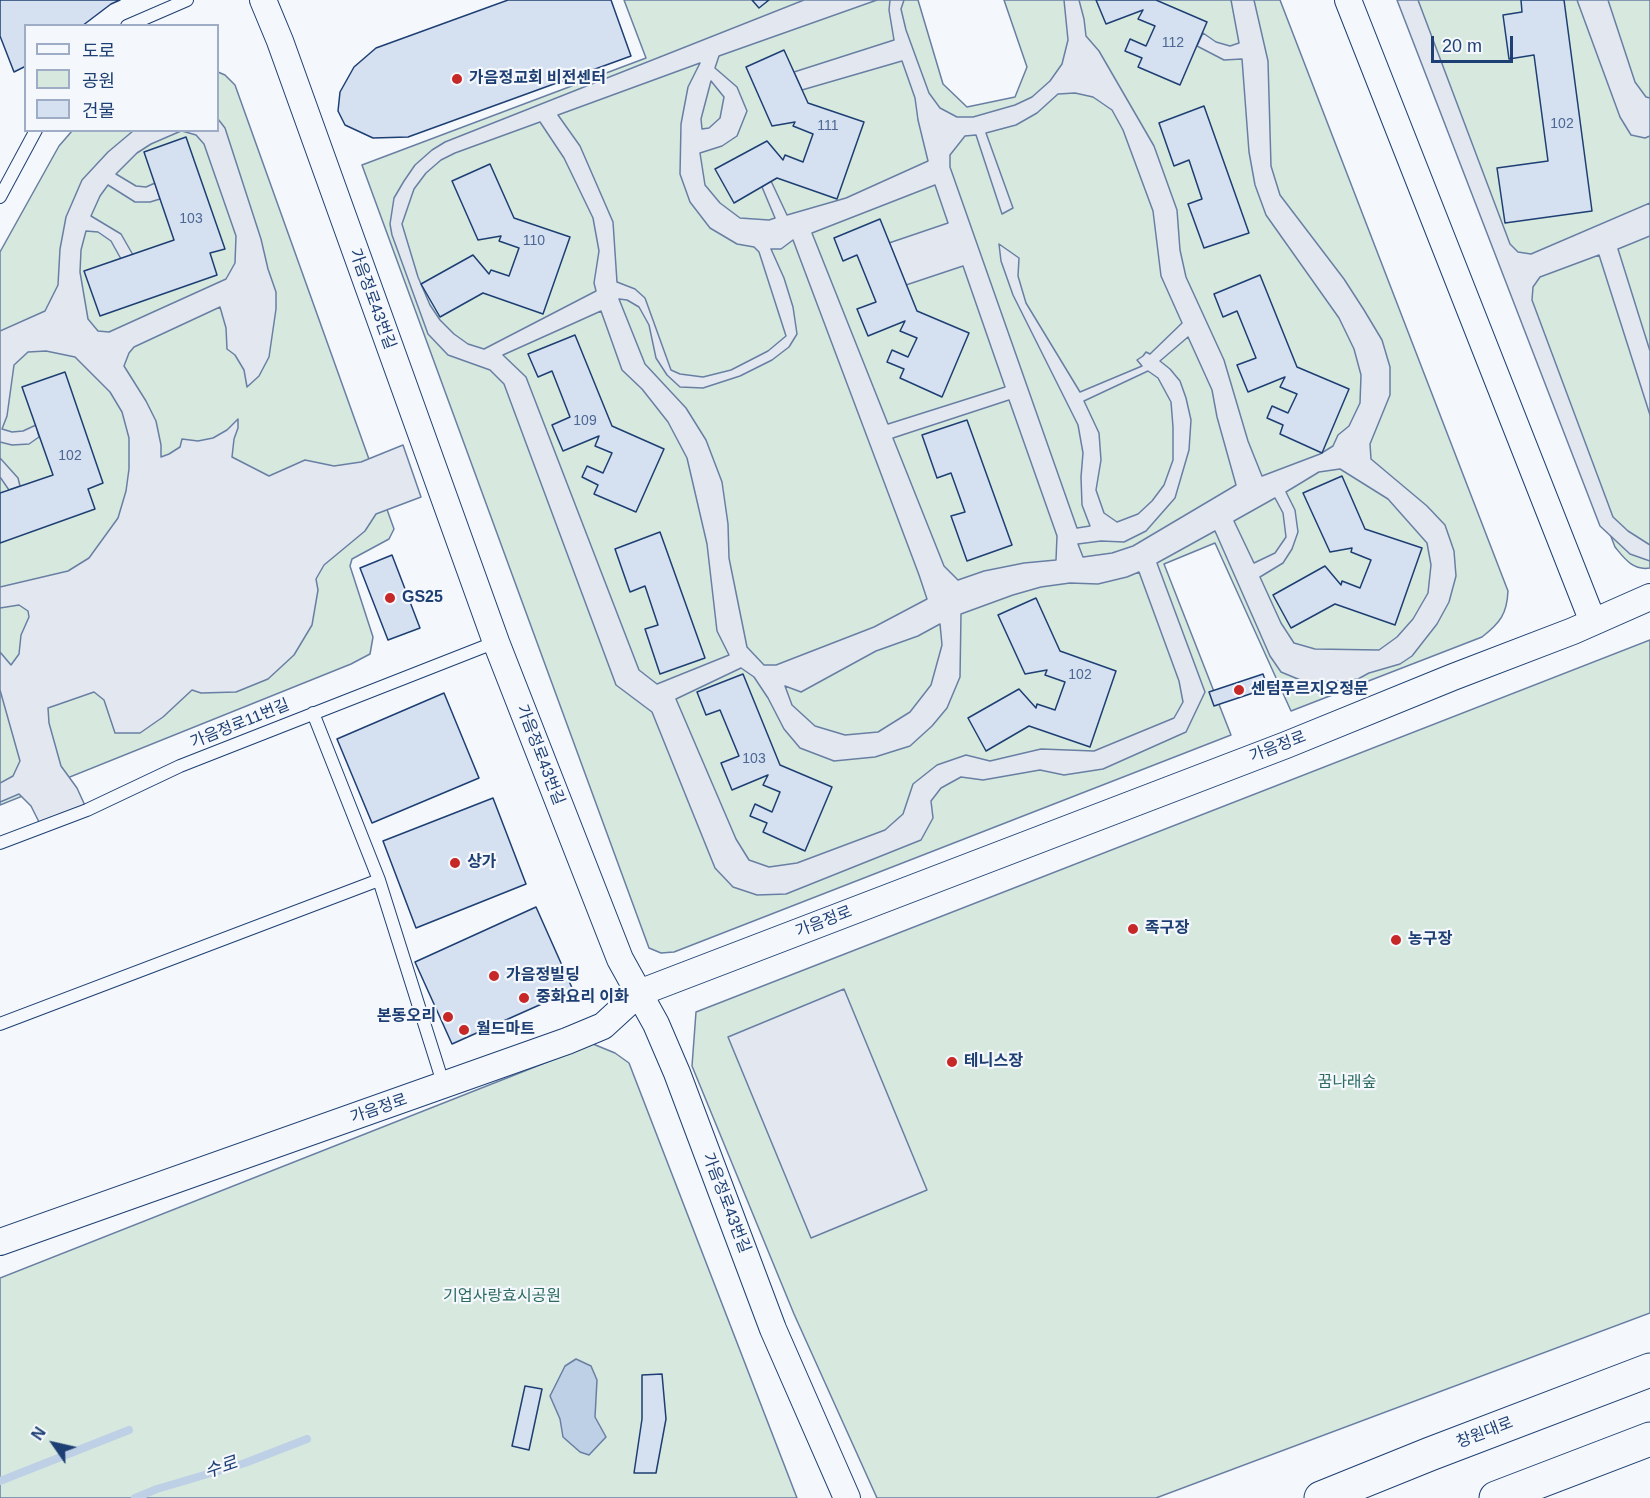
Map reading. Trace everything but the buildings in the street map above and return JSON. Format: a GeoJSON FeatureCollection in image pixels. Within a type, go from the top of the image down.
{"type":"FeatureCollection","features":[{"type":"Feature","properties":{"kind":"main road","name":"창원대로"},"geometry":{"type":"LineString","coordinates":[[1321,1498],[1650,1370]]}},
{"type":"Feature","properties":{"kind":"main road"},"geometry":{"type":"LineString","coordinates":[[1496,1498],[1650,1439]]}},
{"type":"Feature","properties":{"kind":"street","name":"가음정로43번길"},"geometry":{"type":"LineString","coordinates":[[263,0],[280,41],[496,642],[620,959],[656,1024],[677,1073],[773,1329],[847,1498]]}},
{"type":"Feature","properties":{"kind":"street"},"geometry":{"type":"LineString","coordinates":[[1348,0],[1593,622]]}},
{"type":"Feature","properties":{"kind":"street","name":"가음정로"},"geometry":{"type":"LineString","coordinates":[[0,1242],[444,1086],[603,1026],[639,993],[1287,745],[1650,597]]}},
{"type":"Feature","properties":{"kind":"lane"},"geometry":{"type":"LineString","coordinates":[[132,24],[187,0]]}},
{"type":"Feature","properties":{"kind":"lane"},"geometry":{"type":"LineString","coordinates":[[0,197],[35,132]]}},
{"type":"Feature","properties":{"kind":"lane","name":"가음정로11번길"},"geometry":{"type":"LineString","coordinates":[[0,843],[72,816],[180,765],[496,642]]}},
{"type":"Feature","properties":{"kind":"lane"},"geometry":{"type":"LineString","coordinates":[[313,713],[379,880],[444,1086]]}},
{"type":"Feature","properties":{"kind":"lane"},"geometry":{"type":"LineString","coordinates":[[0,1024],[379,880]]}},
{"type":"Feature","properties":{"kind":"green space"},"geometry":{"type":"Polygon","coordinates":[[[624,0],[918,0],[943,84],[967,107],[1015,97],[1027,67],[1004,0],[1280,0],[1508,591],[1506,606],[1498,622],[1482,637],[1291,711],[1215,543],[1164,564],[1231,735],[674,952],[661,953],[649,948],[362,165],[646,58],[624,0]]]}},
{"type":"Feature","properties":{"kind":"green space"},"geometry":{"type":"Polygon","coordinates":[[[1407,0],[1650,0],[1650,568],[1634,566],[1615,547],[1407,0]]]}},
{"type":"Feature","properties":{"kind":"green space"},"geometry":{"type":"Polygon","coordinates":[[[219,72],[235,85],[394,529],[389,539],[352,559],[350,566],[373,637],[370,654],[351,664],[0,805],[0,252],[59,146],[71,132],[219,132],[219,72]]]}},
{"type":"Feature","properties":{"kind":"green space","name":"꿈나래숲"},"geometry":{"type":"Polygon","coordinates":[[[1650,640],[1650,1313],[1156,1498],[877,1498],[794,1314],[692,1066],[696,1012],[1650,640]]]}},
{"type":"Feature","properties":{"kind":"green space","name":"기업사랑효시공원"},"geometry":{"type":"Polygon","coordinates":[[[593,1044],[615,1053],[629,1063],[797,1498],[0,1498],[0,1278],[593,1044]]]}},
{"type":"Feature","properties":{"kind":"shaded area"},"geometry":{"type":"Polygon","coordinates":[[[804,0],[877,0],[719,56],[715,68],[737,87],[747,111],[737,136],[722,146],[700,153],[705,185],[720,203],[740,218],[769,220],[775,218],[762,187],[771,181],[787,215],[846,198],[928,161],[915,98],[902,61],[802,90],[794,72],[894,40],[889,10],[890,0],[904,0],[901,9],[906,30],[929,93],[940,108],[957,117],[973,117],[1015,105],[1032,97],[1050,81],[1062,64],[1068,40],[1064,0],[1079,0],[1086,36],[1099,51],[1154,146],[1177,210],[1180,250],[1186,277],[1224,360],[1248,441],[1262,476],[1320,454],[1333,446],[1338,435],[1349,426],[1360,403],[1361,375],[1354,349],[1339,318],[1266,215],[1255,185],[1249,152],[1242,59],[1224,60],[1197,46],[1203,33],[1216,42],[1230,46],[1239,43],[1231,0],[1254,0],[1268,61],[1271,166],[1280,195],[1344,279],[1382,340],[1390,367],[1390,395],[1370,444],[1371,459],[1427,506],[1445,525],[1454,551],[1456,576],[1449,602],[1437,624],[1412,656],[1400,664],[1369,673],[1358,679],[1310,684],[1281,672],[1270,656],[1215,531],[1157,563],[1205,692],[1186,732],[1103,769],[1064,775],[1040,770],[983,780],[961,777],[941,788],[931,801],[933,818],[921,840],[786,894],[757,895],[733,887],[715,868],[652,712],[616,685],[504,384],[490,370],[448,355],[428,334],[390,224],[394,198],[404,181],[415,165],[445,142],[804,0]],[[700,63],[558,115],[580,146],[613,222],[617,282],[635,289],[645,298],[671,370],[680,374],[703,377],[731,370],[768,351],[786,336],[759,252],[754,247],[737,244],[710,228],[690,202],[680,174],[681,124],[688,87],[700,63]],[[711,81],[701,119],[702,129],[709,128],[720,118],[724,97],[711,81]],[[1075,93],[1058,94],[1037,113],[1016,125],[986,133],[1013,208],[1002,214],[976,135],[965,136],[950,155],[950,167],[1077,528],[1090,526],[1082,505],[1083,453],[1078,425],[1013,295],[1001,261],[999,244],[1019,258],[1018,276],[1026,303],[1080,392],[1142,366],[1137,360],[1146,352],[1150,354],[1182,323],[1161,276],[1153,211],[1123,130],[1112,110],[1093,97],[1075,93]],[[540,122],[455,153],[441,160],[426,173],[414,189],[402,224],[418,277],[430,305],[440,320],[468,344],[484,349],[596,291],[594,283],[599,251],[593,218],[564,158],[540,122]],[[935,185],[812,233],[888,424],[1005,387],[963,266],[906,285],[889,243],[948,223],[935,185]],[[793,240],[781,249],[771,249],[784,278],[793,307],[797,334],[789,347],[772,360],[740,376],[703,388],[680,387],[667,375],[656,358],[649,325],[639,307],[627,300],[619,299],[645,364],[686,408],[706,440],[722,482],[728,524],[729,558],[747,647],[764,665],[776,665],[874,627],[927,599],[793,240]],[[601,311],[503,355],[526,377],[639,670],[657,684],[729,655],[717,631],[707,544],[687,458],[668,422],[642,389],[622,370],[601,311]],[[1188,337],[1160,361],[1180,381],[1191,420],[1189,450],[1175,498],[1146,531],[1124,542],[1101,541],[1078,544],[1083,557],[1112,553],[1133,546],[1236,485],[1212,390],[1188,337]],[[1148,371],[1084,401],[1099,433],[1101,460],[1096,490],[1104,513],[1117,522],[1138,514],[1164,485],[1173,460],[1171,402],[1158,378],[1148,371]],[[1009,400],[893,438],[944,566],[958,580],[984,571],[1024,563],[1056,560],[1057,536],[1009,400]],[[1340,469],[1319,472],[1286,492],[1295,510],[1298,532],[1292,549],[1283,563],[1260,577],[1281,623],[1294,643],[1315,649],[1379,650],[1397,637],[1413,619],[1428,593],[1431,565],[1427,543],[1388,499],[1340,469]],[[1275,498],[1234,521],[1254,563],[1275,553],[1286,537],[1283,513],[1275,498]],[[1139,572],[1098,584],[1070,583],[1041,587],[961,614],[960,677],[947,708],[932,726],[910,746],[875,757],[834,761],[800,748],[784,729],[754,677],[741,668],[676,699],[736,839],[749,860],[769,867],[797,863],[885,830],[903,814],[913,784],[937,765],[966,755],[990,761],[1041,749],[1094,751],[1174,718],[1183,702],[1179,681],[1139,572]],[[940,624],[918,636],[876,651],[801,692],[785,686],[792,705],[815,726],[845,735],[878,732],[910,712],[931,685],[942,645],[940,624]]]}},
{"type":"Feature","properties":{"kind":"shaded area"},"geometry":{"type":"Polygon","coordinates":[[[1397,0],[1418,0],[1510,244],[1518,252],[1531,254],[1650,203],[1650,236],[1618,249],[1650,351],[1650,415],[1599,255],[1540,277],[1533,287],[1532,300],[1613,517],[1628,531],[1650,545],[1650,561],[1630,554],[1600,526],[1397,0]]]}},
{"type":"Feature","properties":{"kind":"shaded area"},"geometry":{"type":"Polygon","coordinates":[[[1577,0],[1608,0],[1635,82],[1646,97],[1650,98],[1650,136],[1645,138],[1631,135],[1620,117],[1577,0]]]}},
{"type":"Feature","properties":{"kind":"shaded area"},"geometry":{"type":"Polygon","coordinates":[[[219,120],[225,128],[276,292],[276,309],[269,357],[259,376],[247,387],[244,370],[235,355],[227,349],[226,328],[220,307],[134,347],[129,353],[124,366],[156,421],[161,457],[180,447],[182,439],[198,441],[213,438],[227,430],[238,419],[232,457],[269,476],[305,460],[334,466],[361,462],[403,445],[421,497],[376,514],[365,531],[324,565],[316,579],[318,590],[312,625],[294,655],[268,679],[236,692],[201,693],[192,690],[163,717],[140,733],[115,733],[104,700],[94,692],[48,708],[49,723],[61,766],[77,788],[87,810],[42,828],[31,806],[19,794],[0,802],[0,783],[13,776],[20,761],[0,690],[0,652],[11,665],[19,654],[21,635],[29,617],[28,611],[19,605],[0,608],[0,587],[68,571],[89,558],[118,518],[126,491],[129,438],[122,412],[110,392],[75,357],[46,351],[28,352],[14,365],[7,416],[2,429],[12,432],[23,431],[36,425],[39,437],[29,444],[12,445],[0,442],[0,331],[45,311],[58,285],[60,249],[66,217],[82,180],[108,152],[132,132],[179,132],[137,153],[116,174],[136,186],[146,187],[155,183],[160,199],[135,202],[108,185],[100,196],[91,216],[121,234],[133,255],[121,259],[111,241],[98,232],[86,231],[81,250],[80,272],[88,319],[98,331],[109,332],[226,279],[235,263],[236,236],[204,144],[196,135],[186,132],[219,132],[219,120]]]}},
{"type":"Feature","properties":{"kind":"shaded area"},"geometry":{"type":"Polygon","coordinates":[[[0,458],[18,478],[20,486],[9,490],[0,477],[0,458]]]}},
{"type":"Feature","properties":{"kind":"shaded area"},"geometry":{"type":"Polygon","coordinates":[[[844,989],[927,1190],[811,1238],[728,1037],[844,989]]]}},
{"type":"Feature","properties":{"kind":"water"},"geometry":{"type":"Polygon","coordinates":[[[576,1359],[591,1366],[597,1380],[595,1417],[606,1437],[589,1455],[580,1452],[563,1437],[560,1419],[550,1396],[565,1366],[576,1359]]]}},
{"type":"Feature","properties":{"kind":"waterway","name":"수로"},"geometry":{"type":"LineString","coordinates":[[0,1481],[129,1430]]}},
{"type":"Feature","properties":{"kind":"waterway","name":"수로"},"geometry":{"type":"LineString","coordinates":[[135,1498],[157,1489],[245,1463],[307,1439]]}},
{"type":"Feature","properties":{"kind":"place","name":"가음정교회 비전센터"},"geometry":{"type":"Point","coordinates":[457,79]}},
{"type":"Feature","properties":{"kind":"place","name":"GS25"},"geometry":{"type":"Point","coordinates":[390,598]}},
{"type":"Feature","properties":{"kind":"place","name":"센텀푸르지오정문"},"geometry":{"type":"Point","coordinates":[1239,690]}},
{"type":"Feature","properties":{"kind":"place","name":"상가"},"geometry":{"type":"Point","coordinates":[455,863]}},
{"type":"Feature","properties":{"kind":"place","name":"족구장"},"geometry":{"type":"Point","coordinates":[1133,929]}},
{"type":"Feature","properties":{"kind":"place","name":"농구장"},"geometry":{"type":"Point","coordinates":[1396,940]}},
{"type":"Feature","properties":{"kind":"place","name":"가음정빌딩"},"geometry":{"type":"Point","coordinates":[494,976]}},
{"type":"Feature","properties":{"kind":"place","name":"중화요리 이화"},"geometry":{"type":"Point","coordinates":[524,998]}},
{"type":"Feature","properties":{"kind":"place","name":"본동오리"},"geometry":{"type":"Point","coordinates":[448,1017]}},
{"type":"Feature","properties":{"kind":"place","name":"월드마트"},"geometry":{"type":"Point","coordinates":[464,1030]}},
{"type":"Feature","properties":{"kind":"place","name":"테니스장"},"geometry":{"type":"Point","coordinates":[952,1062]}}]}
